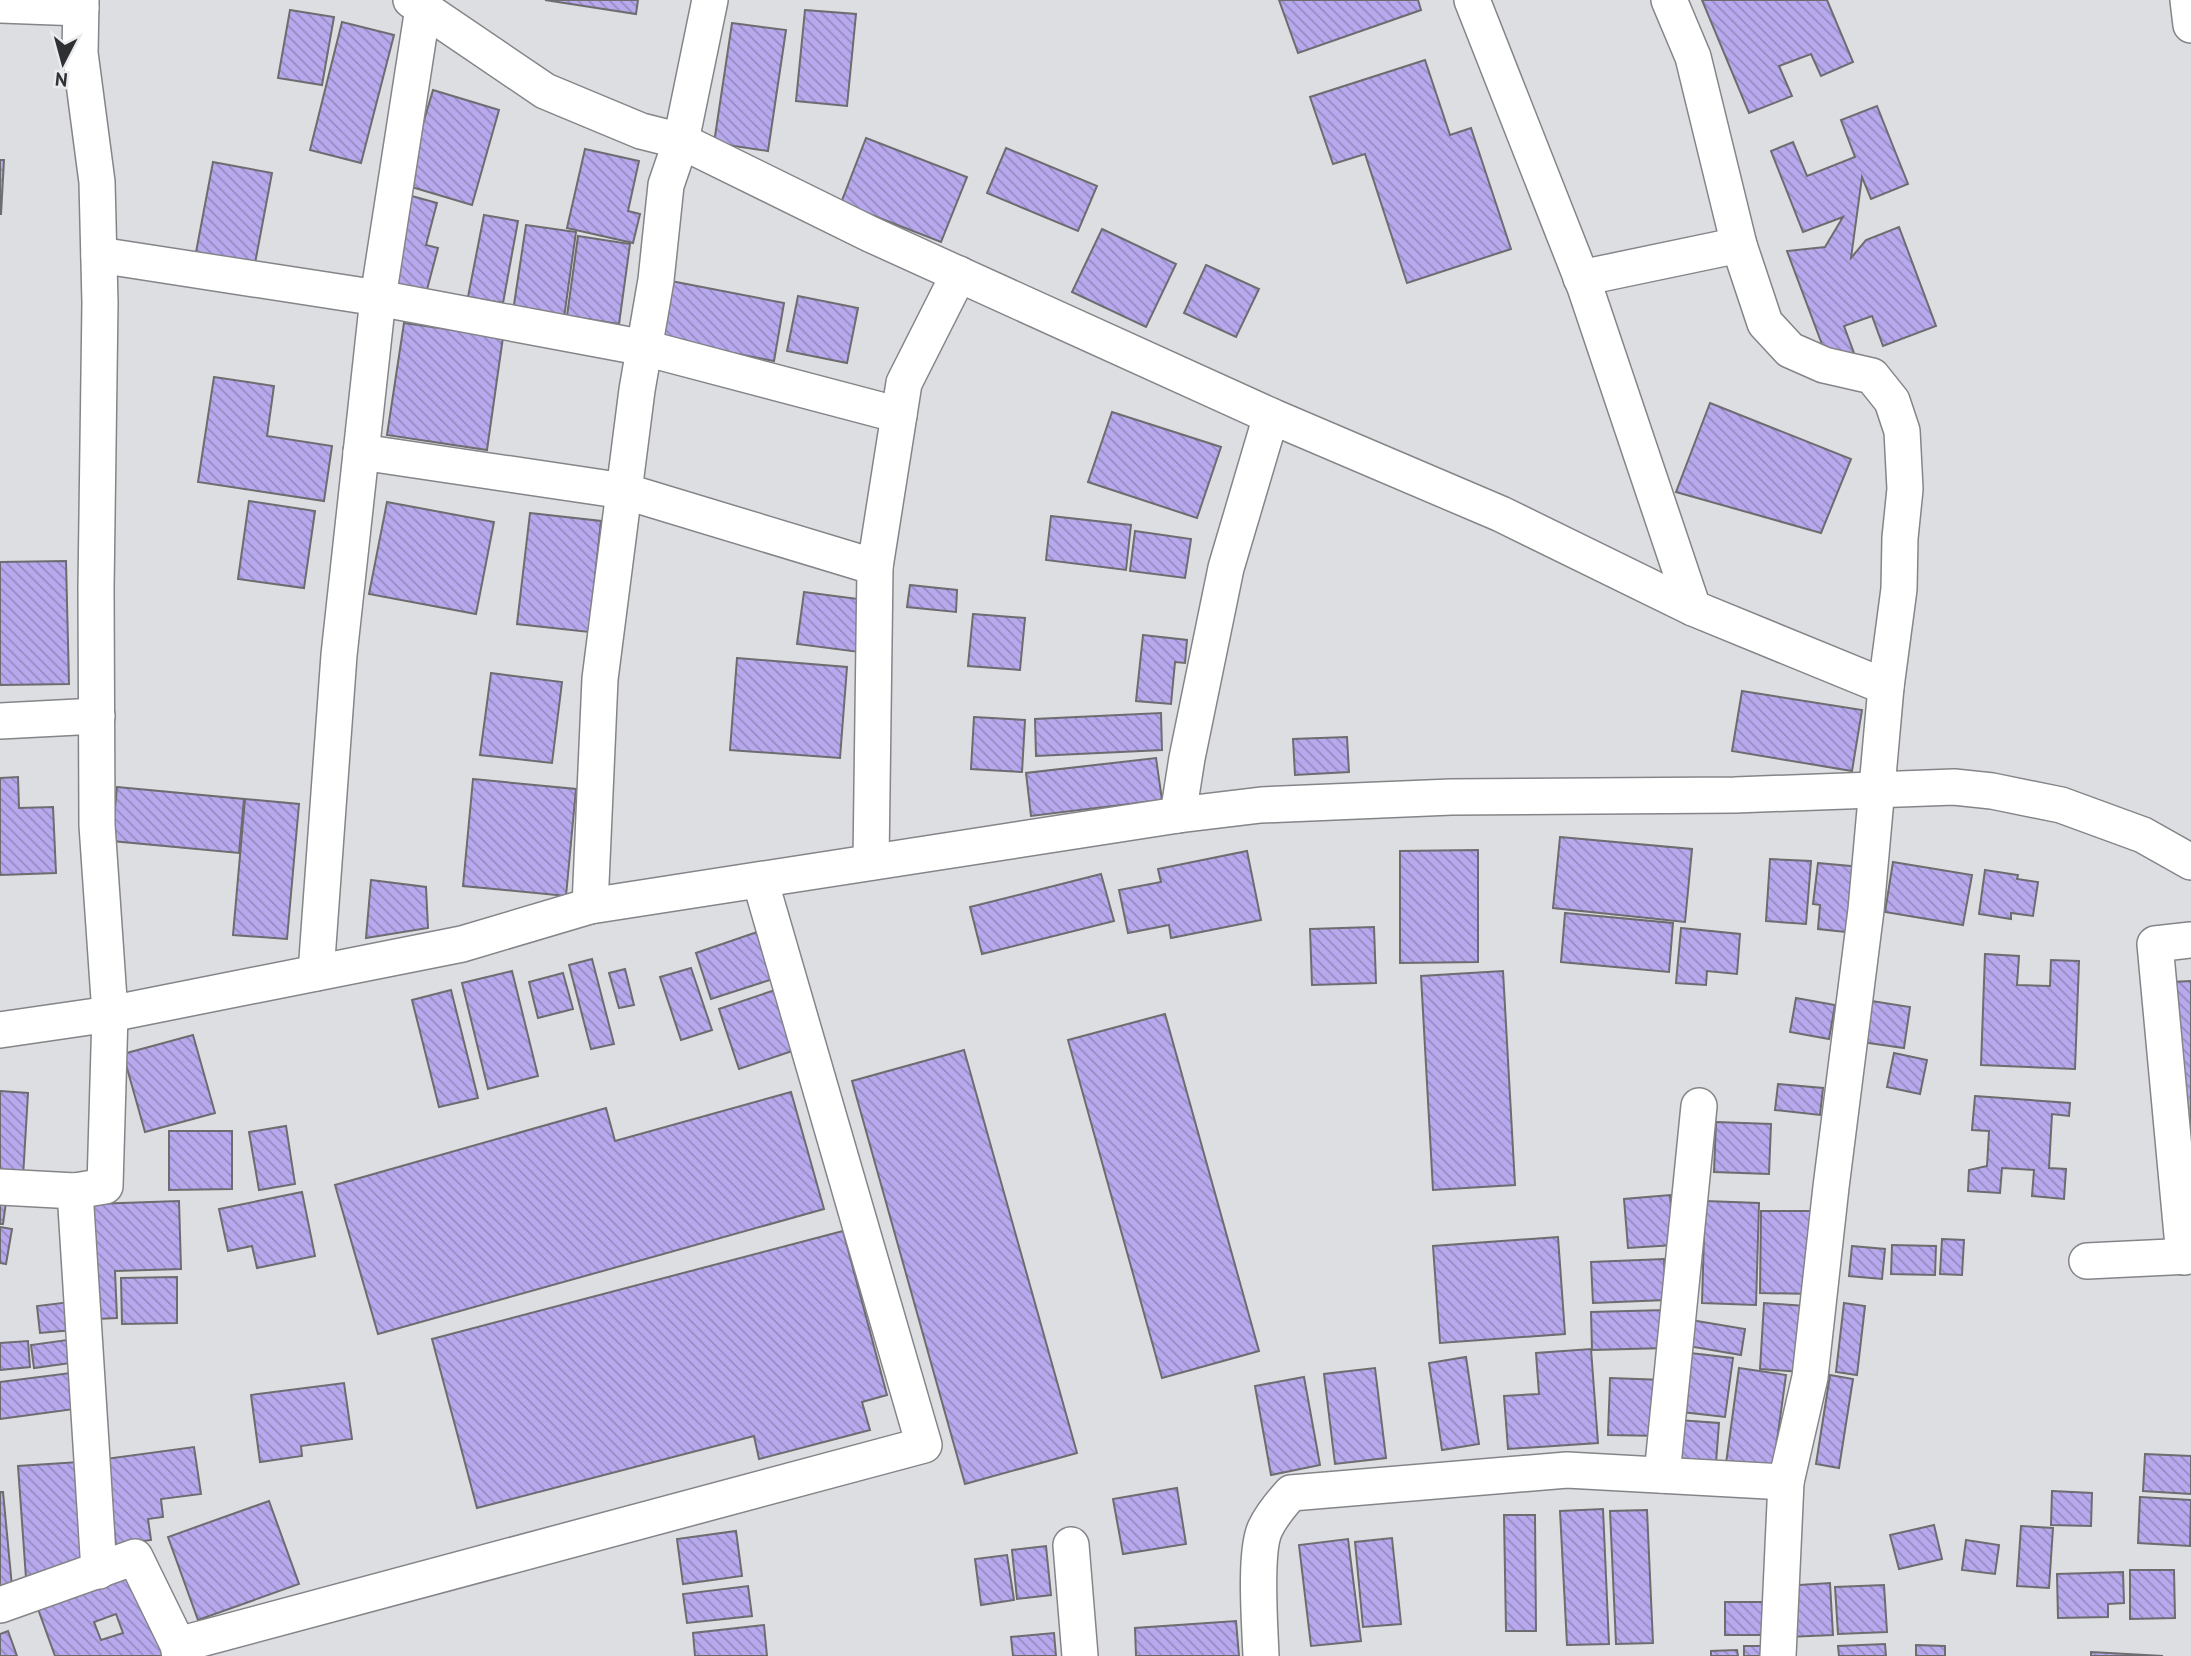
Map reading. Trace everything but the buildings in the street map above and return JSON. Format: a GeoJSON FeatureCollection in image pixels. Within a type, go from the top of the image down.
{"type":"FeatureCollection","features":[{"type":"Feature","properties":{"kind":"street"},"geometry":{"type":"LineString","coordinates":[[590,906],[600,678],[624,491],[656,280],[666,185],[681,141],[710,0]]}},
{"type":"Feature","properties":{"kind":"street"},"geometry":{"type":"LineString","coordinates":[[1472,0],[1581,278],[1693,608]]}},
{"type":"Feature","properties":{"kind":"street"},"geometry":{"type":"LineString","coordinates":[[1669,0],[1693,57],[1739,245],[1765,323],[1790,350],[1824,365],[1872,376],[1892,401],[1902,431],[1905,489],[1898,598],[1886,687],[1866,910],[1810,1377],[1786,1482],[1778,1656]]}},
{"type":"Feature","properties":{"kind":"street"},"geometry":{"type":"LineString","coordinates":[[2188,0],[2191,25]]}},
{"type":"Feature","properties":{"kind":"street"},"geometry":{"type":"LineString","coordinates":[[0,5],[81,4],[80,53],[97,182],[97,825],[110,1014],[105,1186],[75,1191],[0,1187]]}},
{"type":"Feature","properties":{"kind":"street"},"geometry":{"type":"LineString","coordinates":[[316,973],[339,656],[378,298],[417,4],[545,91],[640,131],[681,141],[870,234],[1271,416],[1501,514],[1693,608],[1886,687]]}},
{"type":"Feature","properties":{"kind":"street"},"geometry":{"type":"LineString","coordinates":[[1581,278],[1739,245]]}},
{"type":"Feature","properties":{"kind":"street"},"geometry":{"type":"LineString","coordinates":[[99,255],[378,298],[645,348],[899,415]]}},
{"type":"Feature","properties":{"kind":"street"},"geometry":{"type":"LineString","coordinates":[[871,862],[875,567],[904,383],[959,274]]}},
{"type":"Feature","properties":{"kind":"street"},"geometry":{"type":"LineString","coordinates":[[1178,816],[1187,758],[1226,568],[1271,416]]}},
{"type":"Feature","properties":{"kind":"street"},"geometry":{"type":"LineString","coordinates":[[361,452],[624,491],[875,567]]}},
{"type":"Feature","properties":{"kind":"street"},"geometry":{"type":"LineString","coordinates":[[0,721],[97,716]]}},
{"type":"Feature","properties":{"kind":"street"},"geometry":{"type":"LineString","coordinates":[[0,1030],[110,1014],[462,944],[590,906],[1261,805],[1451,797],[1735,795],[1954,787],[1992,791],[2061,805],[2143,835],[2191,862]]}},
{"type":"Feature","properties":{"kind":"street"},"geometry":{"type":"LineString","coordinates":[[0,1605],[135,1557],[179,1651],[924,1445],[760,880]]}},
{"type":"Feature","properties":{"kind":"street"},"geometry":{"type":"LineString","coordinates":[[2087,1261],[2188,1256],[2155,944],[2191,940]]}},
{"type":"Feature","properties":{"kind":"street"},"geometry":{"type":"LineString","coordinates":[[1662,1475],[1699,1106]]}},
{"type":"Feature","properties":{"kind":"street"},"geometry":{"type":"LineString","coordinates":[[75,1191],[99,1571]]}},
{"type":"Feature","properties":{"kind":"street"},"geometry":{"type":"LineString","coordinates":[[1261,1656],[1260,1566],[1264,1532],[1290,1493],[1567,1470],[1786,1482]]}},
{"type":"Feature","properties":{"kind":"street"},"geometry":{"type":"LineString","coordinates":[[1071,1545],[1080,1656]]}}]}
